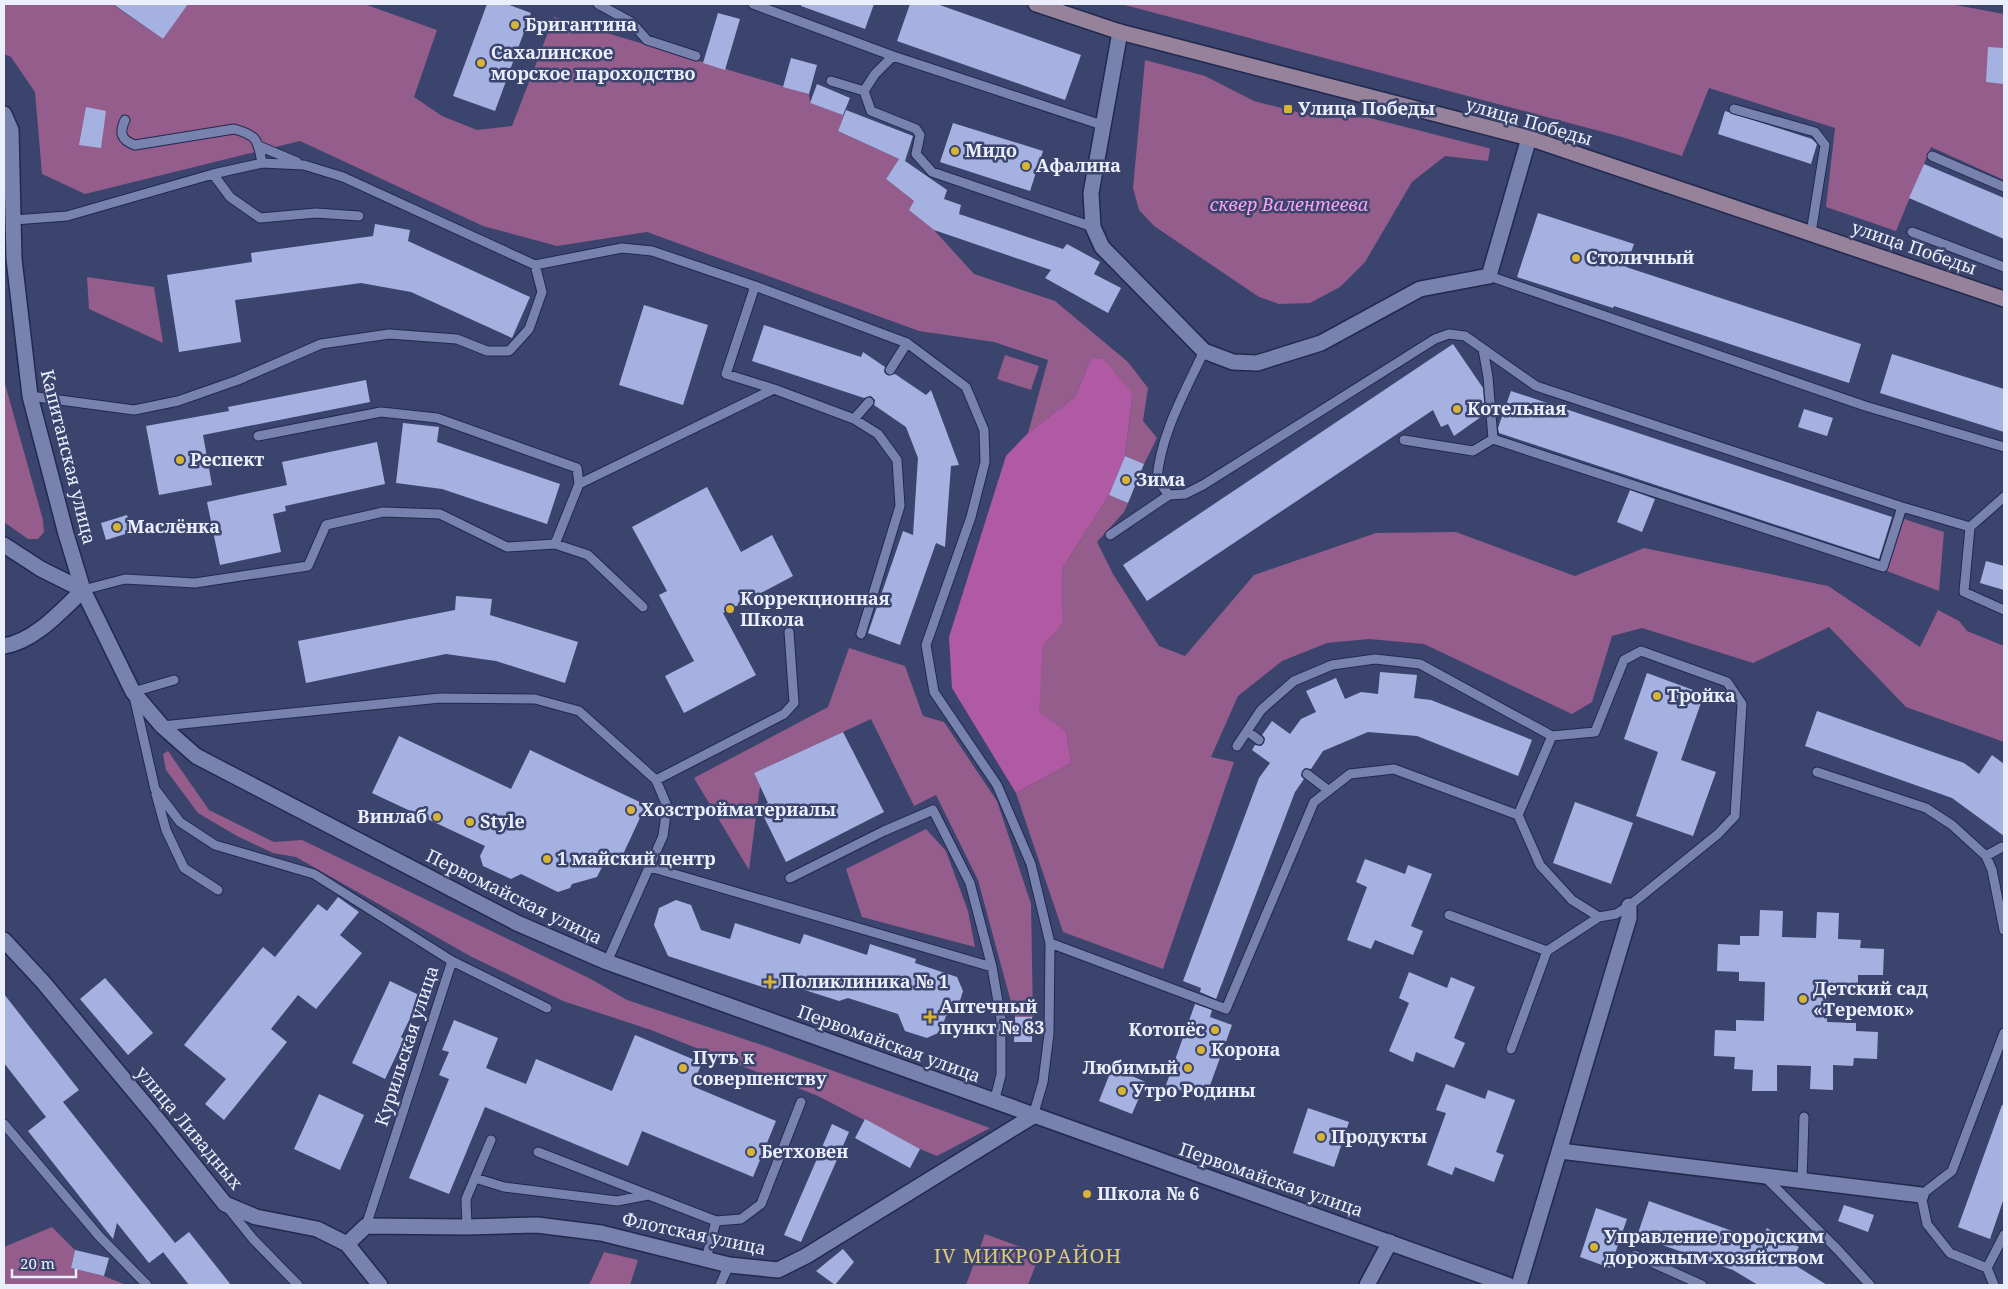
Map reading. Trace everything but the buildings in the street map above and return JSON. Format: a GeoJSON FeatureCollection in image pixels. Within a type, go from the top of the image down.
{"type":"FeatureCollection","features":[{"type":"Feature","properties":{"kind":"main road","name":"улица Победы"},"geometry":{"type":"LineString","coordinates":[[1036,4],[1120,32],[1528,138],[2004,299]]}},
{"type":"Feature","properties":{"kind":"street"},"geometry":{"type":"LineString","coordinates":[[1120,32],[1091,194],[1093,227],[1102,247],[1204,351],[1233,362],[1257,363],[1322,343],[1420,289],[1489,276],[1528,138]]}},
{"type":"Feature","properties":{"kind":"street","name":"Капитанская улица"},"geometry":{"type":"LineString","coordinates":[[4,114],[11,130],[8,158],[14,220],[9,259],[30,396],[66,534],[83,590],[133,692],[162,726],[196,756]]}},
{"type":"Feature","properties":{"kind":"street"},"geometry":{"type":"LineString","coordinates":[[4,545],[41,569],[83,590],[45,626],[14,644],[4,646]]}},
{"type":"Feature","properties":{"kind":"street","name":"Первомайская улица"},"geometry":{"type":"LineString","coordinates":[[196,756],[227,774],[516,923],[607,962],[1508,1285]]}},
{"type":"Feature","properties":{"kind":"street"},"geometry":{"type":"LineString","coordinates":[[1519,1285],[1629,918],[1629,906]]}},
{"type":"Feature","properties":{"kind":"street","name":"улица Ливадных"},"geometry":{"type":"LineString","coordinates":[[4,940],[43,982],[145,1104],[225,1204],[256,1217],[317,1229],[347,1244],[380,1285]]}},
{"type":"Feature","properties":{"kind":"street","name":"Флотская улица"},"geometry":{"type":"LineString","coordinates":[[366,1226],[467,1227],[537,1225],[601,1233],[729,1265],[778,1270],[806,1256],[1033,1116]]}},
{"type":"Feature","properties":{"kind":"street"},"geometry":{"type":"LineString","coordinates":[[1560,1151],[1921,1195]]}},
{"type":"Feature","properties":{"kind":"street"},"geometry":{"type":"LineString","coordinates":[[347,1244],[366,1226]]}},
{"type":"Feature","properties":{"kind":"street"},"geometry":{"type":"LineString","coordinates":[[1367,1285],[1390,1242]]}},
{"type":"Feature","properties":{"kind":"lane"},"geometry":{"type":"LineString","coordinates":[[598,4],[631,22],[647,40],[696,56]]}},
{"type":"Feature","properties":{"kind":"lane"},"geometry":{"type":"LineString","coordinates":[[753,4],[893,56],[1102,125]]}},
{"type":"Feature","properties":{"kind":"lane"},"geometry":{"type":"LineString","coordinates":[[864,91],[875,74],[893,56]]}},
{"type":"Feature","properties":{"kind":"lane"},"geometry":{"type":"LineString","coordinates":[[831,81],[864,91]]}},
{"type":"Feature","properties":{"kind":"lane"},"geometry":{"type":"LineString","coordinates":[[864,91],[871,111],[916,129],[920,135],[916,154],[932,172],[1093,227]]}},
{"type":"Feature","properties":{"kind":"lane"},"geometry":{"type":"LineString","coordinates":[[1734,109],[1816,132],[1825,144],[1811,233]]}},
{"type":"Feature","properties":{"kind":"lane"},"geometry":{"type":"LineString","coordinates":[[125,120],[121,128],[121,136],[126,141],[135,145],[234,129],[250,133],[259,146],[262,163]]}},
{"type":"Feature","properties":{"kind":"lane"},"geometry":{"type":"LineString","coordinates":[[259,146],[304,165],[343,177],[535,266],[622,248],[652,251],[755,286],[907,343],[966,387],[984,430],[985,462],[971,517],[926,645],[934,692],[997,785],[1031,864],[1050,943],[1049,1034],[1043,1082],[1033,1116]]}},
{"type":"Feature","properties":{"kind":"lane"},"geometry":{"type":"LineString","coordinates":[[1932,156],[2004,188]]}},
{"type":"Feature","properties":{"kind":"lane"},"geometry":{"type":"LineString","coordinates":[[14,220],[68,216],[213,174],[262,163],[304,165]]}},
{"type":"Feature","properties":{"kind":"lane"},"geometry":{"type":"LineString","coordinates":[[213,174],[230,197],[260,218],[316,213],[359,216]]}},
{"type":"Feature","properties":{"kind":"lane"},"geometry":{"type":"LineString","coordinates":[[1912,232],[2004,267]]}},
{"type":"Feature","properties":{"kind":"lane"},"geometry":{"type":"LineString","coordinates":[[30,396],[134,410],[178,401],[238,380],[321,344],[389,334],[457,339],[487,351],[509,350],[529,329],[542,292],[535,266]]}},
{"type":"Feature","properties":{"kind":"lane"},"geometry":{"type":"LineString","coordinates":[[1489,276],[1865,406],[2004,447]]}},
{"type":"Feature","properties":{"kind":"lane"},"geometry":{"type":"LineString","coordinates":[[755,286],[726,374],[774,389],[854,419],[878,434],[896,460],[900,506],[860,634]]}},
{"type":"Feature","properties":{"kind":"lane"},"geometry":{"type":"LineString","coordinates":[[1110,535],[1169,495],[1185,494],[1203,485],[1434,339],[1449,334],[1465,336],[1536,386],[1902,507],[1970,527]]}},
{"type":"Feature","properties":{"kind":"lane"},"geometry":{"type":"LineString","coordinates":[[890,370],[907,343]]}},
{"type":"Feature","properties":{"kind":"lane"},"geometry":{"type":"LineString","coordinates":[[1484,349],[1493,439]]}},
{"type":"Feature","properties":{"kind":"lane"},"geometry":{"type":"LineString","coordinates":[[1169,495],[1157,480],[1158,459],[1178,408],[1204,351]]}},
{"type":"Feature","properties":{"kind":"lane"},"geometry":{"type":"LineString","coordinates":[[579,484],[774,389]]}},
{"type":"Feature","properties":{"kind":"lane"},"geometry":{"type":"LineString","coordinates":[[854,419],[870,402]]}},
{"type":"Feature","properties":{"kind":"lane"},"geometry":{"type":"LineString","coordinates":[[258,436],[381,412],[437,418],[576,468],[579,484],[555,544]]}},
{"type":"Feature","properties":{"kind":"lane"},"geometry":{"type":"LineString","coordinates":[[1404,440],[1473,451],[1493,439],[1883,567],[1902,507]]}},
{"type":"Feature","properties":{"kind":"lane"},"geometry":{"type":"LineString","coordinates":[[2004,497],[1970,527],[1964,592],[2004,610]]}},
{"type":"Feature","properties":{"kind":"lane"},"geometry":{"type":"LineString","coordinates":[[83,590],[125,579],[196,583],[308,566],[326,525],[383,512],[440,514],[507,547],[555,544],[588,556],[644,607]]}},
{"type":"Feature","properties":{"kind":"lane"},"geometry":{"type":"LineString","coordinates":[[656,780],[784,714],[794,703],[789,632]]}},
{"type":"Feature","properties":{"kind":"lane"},"geometry":{"type":"LineString","coordinates":[[1237,746],[1262,710],[1294,681],[1332,664],[1375,659],[1420,664],[1552,736],[1595,732],[1624,660],[1641,651],[1727,682],[1742,704],[1735,816],[1718,834],[1629,906],[1616,914],[1599,916],[1547,950],[1510,1049]]}},
{"type":"Feature","properties":{"kind":"lane"},"geometry":{"type":"LineString","coordinates":[[133,692],[174,680]]}},
{"type":"Feature","properties":{"kind":"lane","name":"Курильская улица"},"geometry":{"type":"LineString","coordinates":[[133,692],[155,789],[180,822],[215,845],[314,874],[452,961],[366,1226]]}},
{"type":"Feature","properties":{"kind":"lane"},"geometry":{"type":"LineString","coordinates":[[162,726],[440,698],[536,699],[579,711],[656,780],[667,806],[663,836],[607,962]]}},
{"type":"Feature","properties":{"kind":"lane"},"geometry":{"type":"LineString","coordinates":[[1247,731],[1259,740]]}},
{"type":"Feature","properties":{"kind":"lane"},"geometry":{"type":"LineString","coordinates":[[1518,815],[1552,736]]}},
{"type":"Feature","properties":{"kind":"lane"},"geometry":{"type":"LineString","coordinates":[[1050,943],[1226,1009],[1314,802],[1350,774],[1394,769],[1518,815],[1540,865],[1572,900],[1599,916]]}},
{"type":"Feature","properties":{"kind":"lane"},"geometry":{"type":"LineString","coordinates":[[1817,772],[1926,808],[1952,825],[1986,856],[1992,870],[2004,930]]}},
{"type":"Feature","properties":{"kind":"lane"},"geometry":{"type":"LineString","coordinates":[[1307,774],[1328,790]]}},
{"type":"Feature","properties":{"kind":"lane"},"geometry":{"type":"LineString","coordinates":[[155,789],[166,830],[184,868],[218,890]]}},
{"type":"Feature","properties":{"kind":"lane"},"geometry":{"type":"LineString","coordinates":[[790,878],[884,831],[933,810],[970,883],[992,967],[1000,1019],[1001,1075],[994,1102]]}},
{"type":"Feature","properties":{"kind":"lane"},"geometry":{"type":"LineString","coordinates":[[1986,856],[2002,846]]}},
{"type":"Feature","properties":{"kind":"lane"},"geometry":{"type":"LineString","coordinates":[[650,867],[992,967]]}},
{"type":"Feature","properties":{"kind":"lane"},"geometry":{"type":"LineString","coordinates":[[1449,914],[1547,950]]}},
{"type":"Feature","properties":{"kind":"lane"},"geometry":{"type":"LineString","coordinates":[[452,961],[547,1008]]}},
{"type":"Feature","properties":{"kind":"lane"},"geometry":{"type":"LineString","coordinates":[[1994,1285],[1987,1268],[1950,1253],[1927,1224],[1921,1195],[1952,1171],[2004,1033]]}},
{"type":"Feature","properties":{"kind":"lane"},"geometry":{"type":"LineString","coordinates":[[538,1152],[716,1221],[741,1219],[761,1204],[801,1102]]}},
{"type":"Feature","properties":{"kind":"lane"},"geometry":{"type":"LineString","coordinates":[[1802,1181],[1804,1118]]}},
{"type":"Feature","properties":{"kind":"lane"},"geometry":{"type":"LineString","coordinates":[[4,1124],[98,1236],[147,1285]]}},
{"type":"Feature","properties":{"kind":"lane"},"geometry":{"type":"LineString","coordinates":[[467,1227],[466,1200],[491,1140]]}},
{"type":"Feature","properties":{"kind":"lane"},"geometry":{"type":"LineString","coordinates":[[1764,1176],[1870,1285]]}},
{"type":"Feature","properties":{"kind":"lane"},"geometry":{"type":"LineString","coordinates":[[475,1178],[504,1187],[617,1200],[648,1195]]}},
{"type":"Feature","properties":{"kind":"lane"},"geometry":{"type":"LineString","coordinates":[[225,1204],[253,1239],[298,1285]]}},
{"type":"Feature","properties":{"kind":"lane"},"geometry":{"type":"LineString","coordinates":[[706,1259],[716,1221]]}},
{"type":"Feature","properties":{"kind":"lane"},"geometry":{"type":"LineString","coordinates":[[1987,1268],[2004,1235]]}},
{"type":"Feature","properties":{"kind":"lane"},"geometry":{"type":"LineString","coordinates":[[1635,1255],[1702,1285]]}},
{"type":"Feature","properties":{"kind":"lane"},"geometry":{"type":"LineString","coordinates":[[720,1285],[729,1265]]}},
{"type":"Feature","properties":{"kind":"green space"},"geometry":{"type":"Polygon","coordinates":[[[4,4],[112,4],[163,39],[187,4],[364,4],[437,30],[414,97],[442,116],[477,130],[512,126],[554,17],[809,94],[810,103],[844,115],[838,131],[899,159],[886,179],[914,201],[910,210],[934,230],[974,274],[1055,301],[1128,362],[1148,388],[1143,421],[1157,438],[1144,464],[1125,456],[1132,397],[1091,359],[1075,397],[1028,433],[1048,360],[994,342],[919,331],[647,232],[557,246],[483,226],[300,141],[85,194],[42,174],[35,92],[11,57],[4,54],[4,4]]]}},
{"type":"Feature","properties":{"kind":"green space"},"geometry":{"type":"Polygon","coordinates":[[[1121,4],[1950,4],[2004,14],[2004,180],[1931,147],[1896,231],[1826,207],[1835,128],[1709,88],[1682,156],[1622,137],[1121,4]]]}},
{"type":"Feature","properties":{"kind":"green space","name":"сквер Валентеева"},"geometry":{"type":"Polygon","coordinates":[[[1145,60],[1205,76],[1254,101],[1320,118],[1366,117],[1488,148],[1490,149],[1488,161],[1445,156],[1412,182],[1365,262],[1340,287],[1310,303],[1279,304],[1259,297],[1154,226],[1139,210],[1133,188],[1145,60]]]}},
{"type":"Feature","properties":{"kind":"green space"},"geometry":{"type":"Polygon","coordinates":[[[87,277],[154,287],[163,343],[89,309],[87,277]]]}},
{"type":"Feature","properties":{"kind":"green space"},"geometry":{"type":"Polygon","coordinates":[[[1005,355],[1039,366],[1031,390],[997,379],[1005,355]]]}},
{"type":"Feature","properties":{"kind":"green space"},"geometry":{"type":"Polygon","coordinates":[[[4,366],[5,384],[43,520],[44,532],[38,539],[28,539],[4,522],[4,366]]]}},
{"type":"Feature","properties":{"kind":"green space"},"geometry":{"type":"Polygon","coordinates":[[[1109,495],[1128,503],[1124,512],[1097,542],[1113,574],[1159,646],[1185,656],[1254,575],[1376,533],[1456,532],[1575,576],[1644,548],[1828,586],[1920,647],[1938,610],[1959,621],[1967,631],[2004,646],[2004,742],[1906,707],[1829,627],[1753,663],[1642,628],[1612,636],[1592,702],[1572,714],[1424,644],[1369,639],[1327,643],[1282,661],[1238,696],[1211,757],[1234,762],[1163,969],[1063,932],[1016,793],[1071,763],[1066,731],[1038,712],[1043,646],[1063,621],[1062,569],[1109,495]]]}},
{"type":"Feature","properties":{"kind":"green space"},"geometry":{"type":"Polygon","coordinates":[[[1904,519],[1944,532],[1939,591],[1887,571],[1904,519]]]}},
{"type":"Feature","properties":{"kind":"green space"},"geometry":{"type":"Polygon","coordinates":[[[849,648],[905,666],[923,716],[944,722],[997,801],[1031,904],[1033,1017],[1015,1017],[978,880],[936,795],[914,806],[871,719],[754,773],[760,786],[749,870],[694,778],[828,707],[849,648]]]}},
{"type":"Feature","properties":{"kind":"green space"},"geometry":{"type":"Polygon","coordinates":[[[168,751],[209,810],[274,842],[302,840],[591,979],[627,1000],[765,1046],[990,1128],[937,1156],[818,1096],[651,1030],[563,1001],[470,956],[296,857],[273,853],[237,836],[198,813],[166,770],[163,754],[168,751]]]}},
{"type":"Feature","properties":{"kind":"green space"},"geometry":{"type":"Polygon","coordinates":[[[926,829],[946,851],[968,911],[975,947],[862,917],[846,869],[926,829]]]}},
{"type":"Feature","properties":{"kind":"green space"},"geometry":{"type":"Polygon","coordinates":[[[52,1227],[75,1250],[71,1268],[104,1276],[126,1285],[4,1285],[4,1247],[52,1227]]]}},
{"type":"Feature","properties":{"kind":"green space"},"geometry":{"type":"Polygon","coordinates":[[[985,1234],[1040,1254],[1028,1285],[966,1285],[985,1234]]]}},
{"type":"Feature","properties":{"kind":"green space"},"geometry":{"type":"Polygon","coordinates":[[[604,1252],[638,1260],[630,1285],[589,1285],[604,1252]]]}},
{"type":"Feature","properties":{"kind":"shaded area"},"geometry":{"type":"Polygon","coordinates":[[[1091,359],[1103,359],[1130,391],[1132,397],[1125,456],[1109,495],[1062,569],[1063,622],[1043,646],[1039,712],[1066,731],[1071,763],[1016,793],[952,688],[949,637],[1006,456],[1028,433],[1075,397],[1091,359]]]}},
{"type":"Feature","properties":{"kind":"place","name":"Бригантина"},"geometry":{"type":"Point","coordinates":[515,25]}},
{"type":"Feature","properties":{"kind":"place","name":"Сахалинское морское пароходство"},"geometry":{"type":"Point","coordinates":[481,63]}},
{"type":"Feature","properties":{"kind":"place","name":"Улица Победы"},"geometry":{"type":"Point","coordinates":[1288,109]}},
{"type":"Feature","properties":{"kind":"place","name":"Мидо"},"geometry":{"type":"Point","coordinates":[955,151]}},
{"type":"Feature","properties":{"kind":"place","name":"Афалина"},"geometry":{"type":"Point","coordinates":[1026,166]}},
{"type":"Feature","properties":{"kind":"place","name":"Столичный"},"geometry":{"type":"Point","coordinates":[1576,258]}},
{"type":"Feature","properties":{"kind":"place","name":"Котельная"},"geometry":{"type":"Point","coordinates":[1457,409]}},
{"type":"Feature","properties":{"kind":"place","name":"Респект"},"geometry":{"type":"Point","coordinates":[180,460]}},
{"type":"Feature","properties":{"kind":"place","name":"Зима"},"geometry":{"type":"Point","coordinates":[1126,480]}},
{"type":"Feature","properties":{"kind":"place","name":"Маслёнка"},"geometry":{"type":"Point","coordinates":[117,527]}},
{"type":"Feature","properties":{"kind":"place","name":"Коррекционная Школа"},"geometry":{"type":"Point","coordinates":[730,609]}},
{"type":"Feature","properties":{"kind":"place","name":"Тройка"},"geometry":{"type":"Point","coordinates":[1657,696]}},
{"type":"Feature","properties":{"kind":"place","name":"Хозстройматериалы"},"geometry":{"type":"Point","coordinates":[631,810]}},
{"type":"Feature","properties":{"kind":"place","name":"Винлаб"},"geometry":{"type":"Point","coordinates":[437,817]}},
{"type":"Feature","properties":{"kind":"place","name":"Style"},"geometry":{"type":"Point","coordinates":[470,822]}},
{"type":"Feature","properties":{"kind":"place","name":"1 майский центр"},"geometry":{"type":"Point","coordinates":[547,859]}},
{"type":"Feature","properties":{"kind":"place","name":"Поликлиника № 1"},"geometry":{"type":"Point","coordinates":[770,982]}},
{"type":"Feature","properties":{"kind":"place","name":"Детский сад «Теремок»"},"geometry":{"type":"Point","coordinates":[1803,999]}},
{"type":"Feature","properties":{"kind":"place","name":"Аптечный пункт № 83"},"geometry":{"type":"Point","coordinates":[930,1017]}},
{"type":"Feature","properties":{"kind":"place","name":"Котопёс"},"geometry":{"type":"Point","coordinates":[1215,1030]}},
{"type":"Feature","properties":{"kind":"place","name":"Корона"},"geometry":{"type":"Point","coordinates":[1201,1050]}},
{"type":"Feature","properties":{"kind":"place","name":"Путь к совершенству"},"geometry":{"type":"Point","coordinates":[683,1068]}},
{"type":"Feature","properties":{"kind":"place","name":"Любимый"},"geometry":{"type":"Point","coordinates":[1188,1068]}},
{"type":"Feature","properties":{"kind":"place","name":"Утро Родины"},"geometry":{"type":"Point","coordinates":[1122,1091]}},
{"type":"Feature","properties":{"kind":"place","name":"Продукты"},"geometry":{"type":"Point","coordinates":[1321,1137]}},
{"type":"Feature","properties":{"kind":"place","name":"Бетховен"},"geometry":{"type":"Point","coordinates":[751,1152]}},
{"type":"Feature","properties":{"kind":"place","name":"Школа № 6"},"geometry":{"type":"Point","coordinates":[1087,1194]}},
{"type":"Feature","properties":{"kind":"place","name":"Управление городским дорожным хозяйством"},"geometry":{"type":"Point","coordinates":[1594,1247]}},
{"type":"Feature","properties":{"kind":"district","name":"IV МИКРОРАЙОН"},"geometry":{"type":"Point","coordinates":[1028,1256]}}]}
